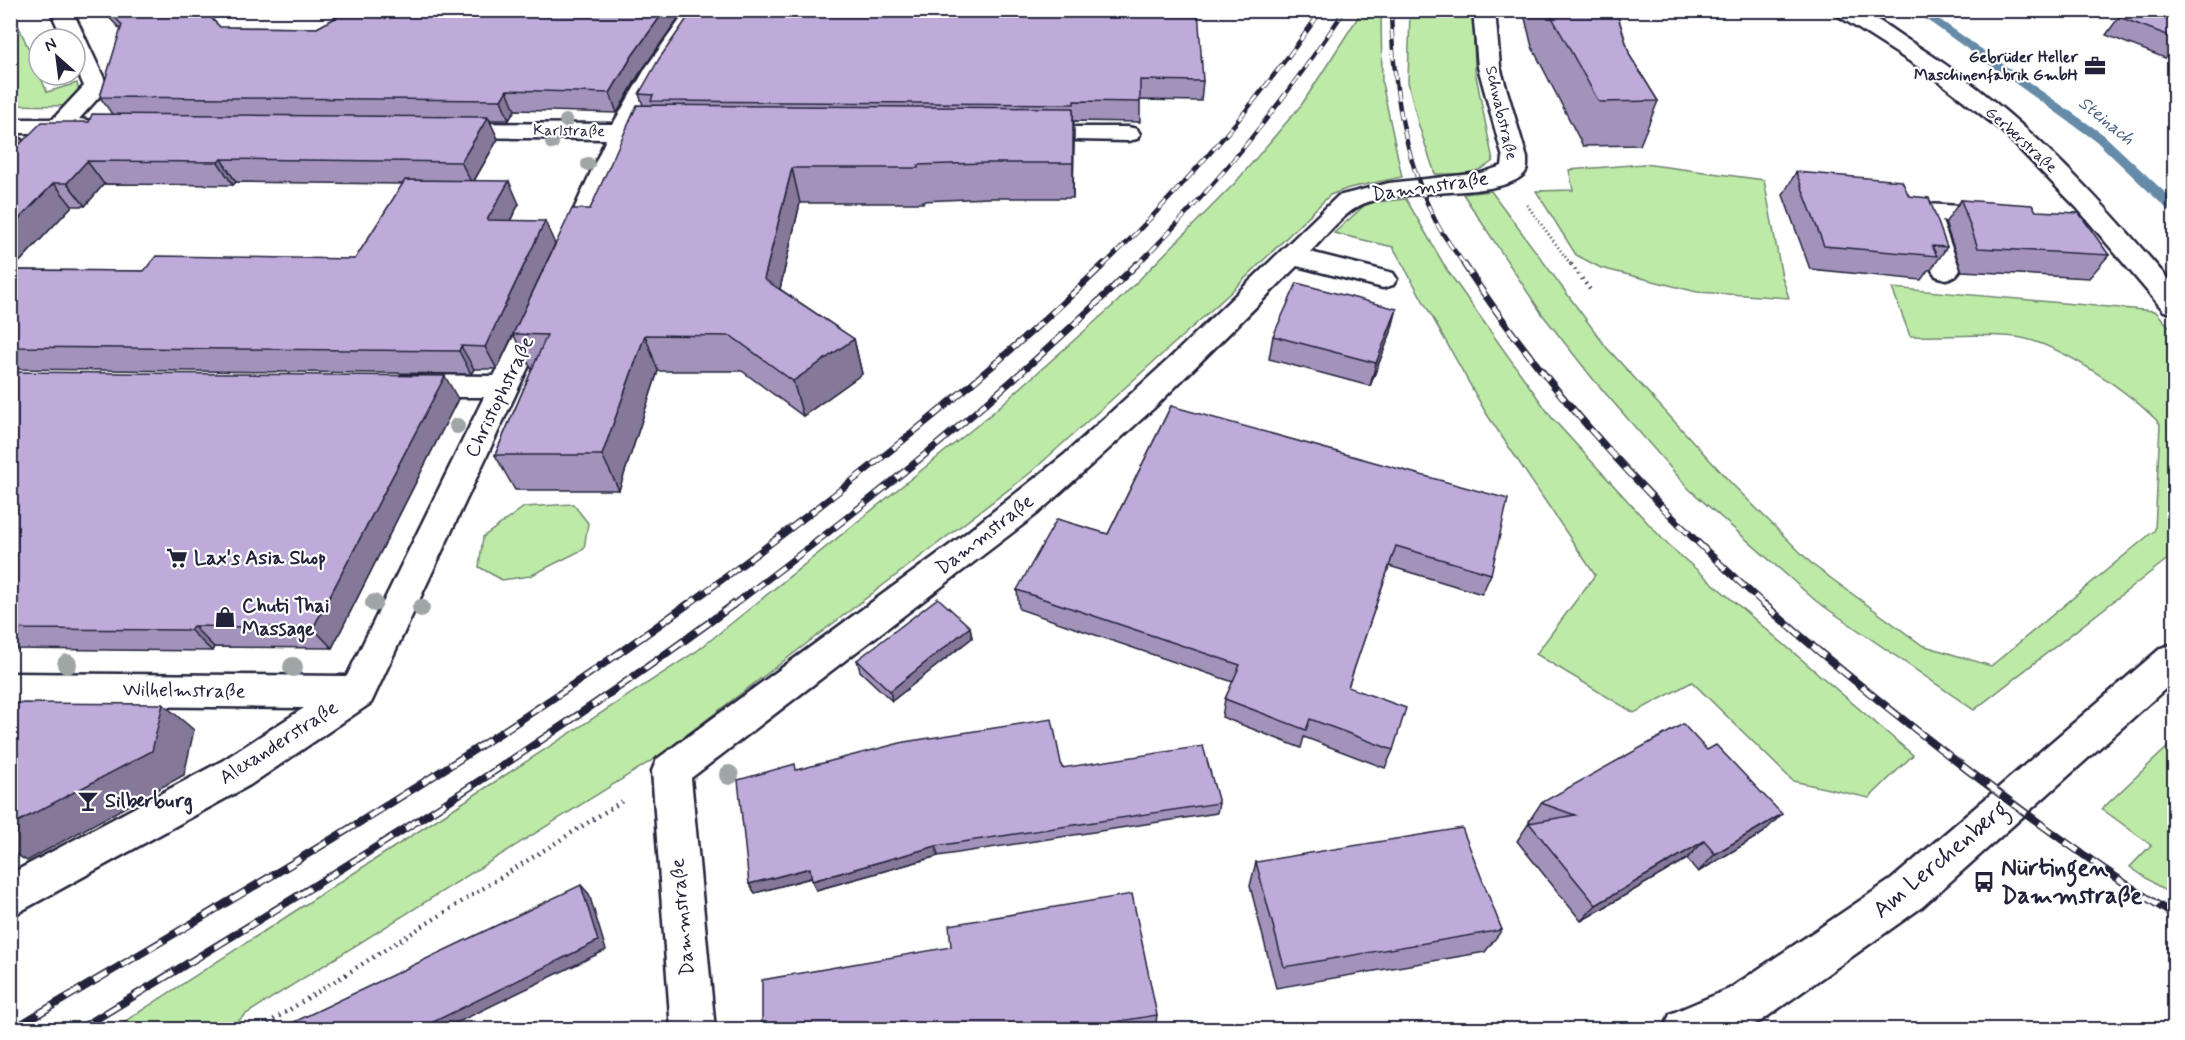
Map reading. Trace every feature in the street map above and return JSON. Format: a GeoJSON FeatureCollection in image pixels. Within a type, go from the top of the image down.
{"type":"FeatureCollection","features":[{"type":"Feature","properties":{"kind":"street"},"geometry":{"type":"LineString","coordinates":[[10,179],[63,126],[96,87],[61,10]]}},
{"type":"Feature","properties":{"kind":"street","name":"Christophstraße"},"geometry":{"type":"LineString","coordinates":[[358,692],[554,283],[643,87],[670,43],[699,10]]}},
{"type":"Feature","properties":{"kind":"street","name":"Schwabstraße"},"geometry":{"type":"LineString","coordinates":[[1484,10],[1490,67],[1515,158],[1514,170],[1505,175]]}},
{"type":"Feature","properties":{"kind":"street","name":"Gerberstraße"},"geometry":{"type":"LineString","coordinates":[[1856,14],[1981,103],[2029,143],[2106,223],[2175,303]]}},
{"type":"Feature","properties":{"kind":"street"},"geometry":{"type":"LineString","coordinates":[[10,126],[110,127]]}},
{"type":"Feature","properties":{"kind":"street","name":"Karlstraße"},"geometry":{"type":"LineString","coordinates":[[431,130],[692,132]]}},
{"type":"Feature","properties":{"kind":"street"},"geometry":{"type":"LineString","coordinates":[[1010,134],[1128,134]]}},
{"type":"Feature","properties":{"kind":"street","name":"Dammstraße"},"geometry":{"type":"LineString","coordinates":[[693,1029],[671,771],[749,710],[923,584],[1075,463],[1347,202],[1369,193],[1505,175]]}},
{"type":"Feature","properties":{"kind":"street"},"geometry":{"type":"LineString","coordinates":[[1946,270],[1926,212],[2022,218]]}},
{"type":"Feature","properties":{"kind":"street"},"geometry":{"type":"LineString","coordinates":[[2070,221],[2106,223]]}},
{"type":"Feature","properties":{"kind":"street"},"geometry":{"type":"LineString","coordinates":[[1290,256],[1383,279]]}},
{"type":"Feature","properties":{"kind":"street"},"geometry":{"type":"LineString","coordinates":[[375,386],[504,387]]}},
{"type":"Feature","properties":{"kind":"street","name":"Am Lerchenberg"},"geometry":{"type":"LineString","coordinates":[[1686,1029],[1745,1005],[1907,893],[2175,660]]}},
{"type":"Feature","properties":{"kind":"street","name":"Wilhelmstraße"},"geometry":{"type":"LineString","coordinates":[[10,689],[358,692]]}},
{"type":"Feature","properties":{"kind":"street","name":"Alexanderstraße"},"geometry":{"type":"LineString","coordinates":[[10,897],[236,773],[358,692]]}},
{"type":"Feature","properties":{"kind":"path"},"geometry":{"type":"LineString","coordinates":[[201,20],[222,14],[218,10]]}},
{"type":"Feature","properties":{"kind":"path"},"geometry":{"type":"LineString","coordinates":[[1505,175],[1591,291]]}},
{"type":"Feature","properties":{"kind":"path"},"geometry":{"type":"LineString","coordinates":[[257,1029],[671,771]]}},
{"type":"Feature","properties":{"kind":"green space"},"geometry":{"type":"Polygon","coordinates":[[[10,11],[29,11],[14,15],[27,45],[27,87],[45,87],[47,92],[64,87],[78,87],[79,92],[66,106],[11,105],[10,11]]]}},
{"type":"Feature","properties":{"kind":"green space"},"geometry":{"type":"Polygon","coordinates":[[[1362,11],[1381,11],[1382,83],[1402,177],[1349,188],[1330,195],[1229,294],[1029,474],[659,756],[246,1014],[229,1029],[113,1029],[697,651],[990,415],[1117,302],[1235,183],[1302,104],[1362,11]]]}},
{"type":"Feature","properties":{"kind":"green space"},"geometry":{"type":"Polygon","coordinates":[[[1410,11],[1473,11],[1475,71],[1493,161],[1473,172],[1435,174],[1418,123],[1408,82],[1410,11]]]}},
{"type":"Feature","properties":{"kind":"green space"},"geometry":{"type":"Polygon","coordinates":[[[1644,164],[1764,180],[1782,277],[1789,298],[1697,292],[1601,268],[1576,255],[1536,191],[1573,190],[1569,170],[1644,164]]]}},
{"type":"Feature","properties":{"kind":"green space"},"geometry":{"type":"Polygon","coordinates":[[[1491,191],[1607,348],[1731,483],[1813,565],[1922,645],[1991,666],[2155,530],[2160,424],[2131,398],[2094,371],[2034,341],[1990,335],[1910,336],[1892,288],[2155,311],[2174,332],[2174,554],[1974,710],[1816,601],[1689,489],[1593,379],[1542,314],[1463,194],[1491,191]]]}},
{"type":"Feature","properties":{"kind":"green space"},"geometry":{"type":"Polygon","coordinates":[[[1406,199],[1447,270],[1552,418],[1668,545],[1913,755],[1869,798],[1793,781],[1692,682],[1634,713],[1536,654],[1595,575],[1486,413],[1393,247],[1334,233],[1367,203],[1406,199]]]}},
{"type":"Feature","properties":{"kind":"green space"},"geometry":{"type":"Polygon","coordinates":[[[573,504],[588,523],[584,549],[530,576],[502,580],[479,567],[483,537],[524,507],[573,504]]]}},
{"type":"Feature","properties":{"kind":"green space"},"geometry":{"type":"Polygon","coordinates":[[[2174,741],[2174,897],[2130,867],[2151,845],[2102,809],[2174,741]]]}},
{"type":"Feature","properties":{"kind":"building"},"geometry":{"type":"Polygon","coordinates":[[[108,10],[203,10],[220,27],[317,28],[350,10],[665,10],[632,56],[610,93],[507,90],[501,100],[100,97],[122,25],[108,10]]]}},
{"type":"Feature","properties":{"kind":"building"},"geometry":{"type":"Polygon","coordinates":[[[693,10],[1198,10],[1203,81],[1140,80],[1140,102],[1074,101],[1074,104],[651,101],[653,95],[639,94],[659,59],[693,10]]]}},
{"type":"Feature","properties":{"kind":"building"},"geometry":{"type":"Polygon","coordinates":[[[1548,10],[1616,10],[1630,56],[1658,101],[1599,102],[1548,10]]]}},
{"type":"Feature","properties":{"kind":"building"},"geometry":{"type":"Polygon","coordinates":[[[2130,10],[2175,10],[2175,38],[2119,17],[2130,10]]]}},
{"type":"Feature","properties":{"kind":"building"},"geometry":{"type":"Polygon","coordinates":[[[637,105],[1073,108],[1073,163],[918,165],[918,168],[792,168],[764,279],[854,339],[793,381],[731,336],[645,335],[602,455],[495,455],[547,335],[513,334],[572,209],[590,209],[637,105]]]}},
{"type":"Feature","properties":{"kind":"building"},"geometry":{"type":"Polygon","coordinates":[[[92,114],[488,117],[461,162],[221,159],[218,162],[87,161],[67,183],[54,183],[10,228],[10,154],[42,122],[89,122],[92,114]]]}},
{"type":"Feature","properties":{"kind":"building"},"geometry":{"type":"Polygon","coordinates":[[[1796,172],[1902,181],[1909,196],[1929,198],[1947,247],[1932,246],[1937,256],[1824,246],[1796,172]]]}},
{"type":"Feature","properties":{"kind":"building"},"geometry":{"type":"Polygon","coordinates":[[[405,180],[509,181],[487,220],[545,221],[485,347],[461,346],[459,351],[10,347],[10,270],[144,271],[156,256],[355,259],[405,180]]]}},
{"type":"Feature","properties":{"kind":"building"},"geometry":{"type":"Polygon","coordinates":[[[1961,200],[2032,205],[2036,211],[2079,213],[2109,255],[1978,248],[1961,200]]]}},
{"type":"Feature","properties":{"kind":"building"},"geometry":{"type":"Polygon","coordinates":[[[1297,283],[1397,309],[1376,363],[1273,336],[1297,283]]]}},
{"type":"Feature","properties":{"kind":"building"},"geometry":{"type":"Polygon","coordinates":[[[10,372],[445,376],[313,628],[193,626],[190,630],[10,629],[10,372]]]}},
{"type":"Feature","properties":{"kind":"building"},"geometry":{"type":"Polygon","coordinates":[[[1171,406],[1508,499],[1491,574],[1396,546],[1348,687],[1406,708],[1393,750],[1310,719],[1306,730],[1225,699],[1240,665],[1017,590],[1057,519],[1108,534],[1171,406]]]}},
{"type":"Feature","properties":{"kind":"building"},"geometry":{"type":"Polygon","coordinates":[[[938,598],[970,627],[890,691],[857,660],[938,598]]]}},
{"type":"Feature","properties":{"kind":"building"},"geometry":{"type":"Polygon","coordinates":[[[10,703],[163,704],[152,751],[10,826],[10,703]]]}},
{"type":"Feature","properties":{"kind":"building"},"geometry":{"type":"Polygon","coordinates":[[[1052,719],[1062,768],[1203,746],[1219,803],[936,846],[812,881],[810,868],[749,884],[738,780],[795,764],[796,770],[904,742],[1052,719]]]}},
{"type":"Feature","properties":{"kind":"building"},"geometry":{"type":"Polygon","coordinates":[[[1683,724],[1707,750],[1716,745],[1782,814],[1715,854],[1704,841],[1596,905],[1529,823],[1575,815],[1541,803],[1683,724]]]}},
{"type":"Feature","properties":{"kind":"building"},"geometry":{"type":"Polygon","coordinates":[[[1462,828],[1502,930],[1284,967],[1256,862],[1462,828]]]}},
{"type":"Feature","properties":{"kind":"building"},"geometry":{"type":"Polygon","coordinates":[[[581,885],[598,941],[419,1029],[293,1029],[292,1023],[581,885]]]}},
{"type":"Feature","properties":{"kind":"building"},"geometry":{"type":"Polygon","coordinates":[[[1132,894],[1157,1015],[1073,1029],[762,1029],[762,980],[951,947],[949,925],[1132,894]]]}},
{"type":"Feature","properties":{"kind":"waterway","name":"Steinach"},"geometry":{"type":"LineString","coordinates":[[1918,10],[2100,138],[2174,208]]}},
{"type":"Feature","properties":{"kind":"railway"},"geometry":{"type":"LineString","coordinates":[[1103,266],[1191,175],[1246,111],[1322,10]]}},
{"type":"Feature","properties":{"kind":"railway"},"geometry":{"type":"LineString","coordinates":[[1136,266],[1247,144],[1345,10]]}},
{"type":"Feature","properties":{"kind":"railway"},"geometry":{"type":"LineString","coordinates":[[1391,10],[1397,92],[1408,147],[1425,199],[1443,235],[1465,266]]}},
{"type":"Feature","properties":{"kind":"railway"},"geometry":{"type":"LineString","coordinates":[[686,606],[901,442],[1005,355],[1104,264]]}},
{"type":"Feature","properties":{"kind":"railway"},"geometry":{"type":"LineString","coordinates":[[732,606],[889,484],[991,399],[1137,264]]}},
{"type":"Feature","properties":{"kind":"railway"},"geometry":{"type":"LineString","coordinates":[[1464,264],[1496,311],[1566,402],[1642,487],[1766,606]]}},
{"type":"Feature","properties":{"kind":"railway"},"geometry":{"type":"LineString","coordinates":[[11,1030],[269,877],[440,772],[606,662],[688,604]]}},
{"type":"Feature","properties":{"kind":"railway"},"geometry":{"type":"LineString","coordinates":[[78,1030],[328,877],[493,772],[655,662],[734,604]]}},
{"type":"Feature","properties":{"kind":"railway"},"geometry":{"type":"LineString","coordinates":[[1764,604],[1839,669],[1969,771],[2096,863],[2174,915]]}},
{"type":"Feature","properties":{"kind":"place","name":"Gebrüder Heller Maschinenfabrik GmbH"},"geometry":{"type":"Point","coordinates":[2095,66]}},
{"type":"Feature","properties":{"kind":"place","name":"Lax's Asia Shop"},"geometry":{"type":"Point","coordinates":[177,558]}},
{"type":"Feature","properties":{"kind":"place","name":"Chuti Thai Massage"},"geometry":{"type":"Point","coordinates":[225,617]}},
{"type":"Feature","properties":{"kind":"place","name":"Silberburg"},"geometry":{"type":"Point","coordinates":[88,801]}},
{"type":"Feature","properties":{"kind":"place","name":"Nürtingen Dammstraße"},"geometry":{"type":"Point","coordinates":[1984,882]}}]}
